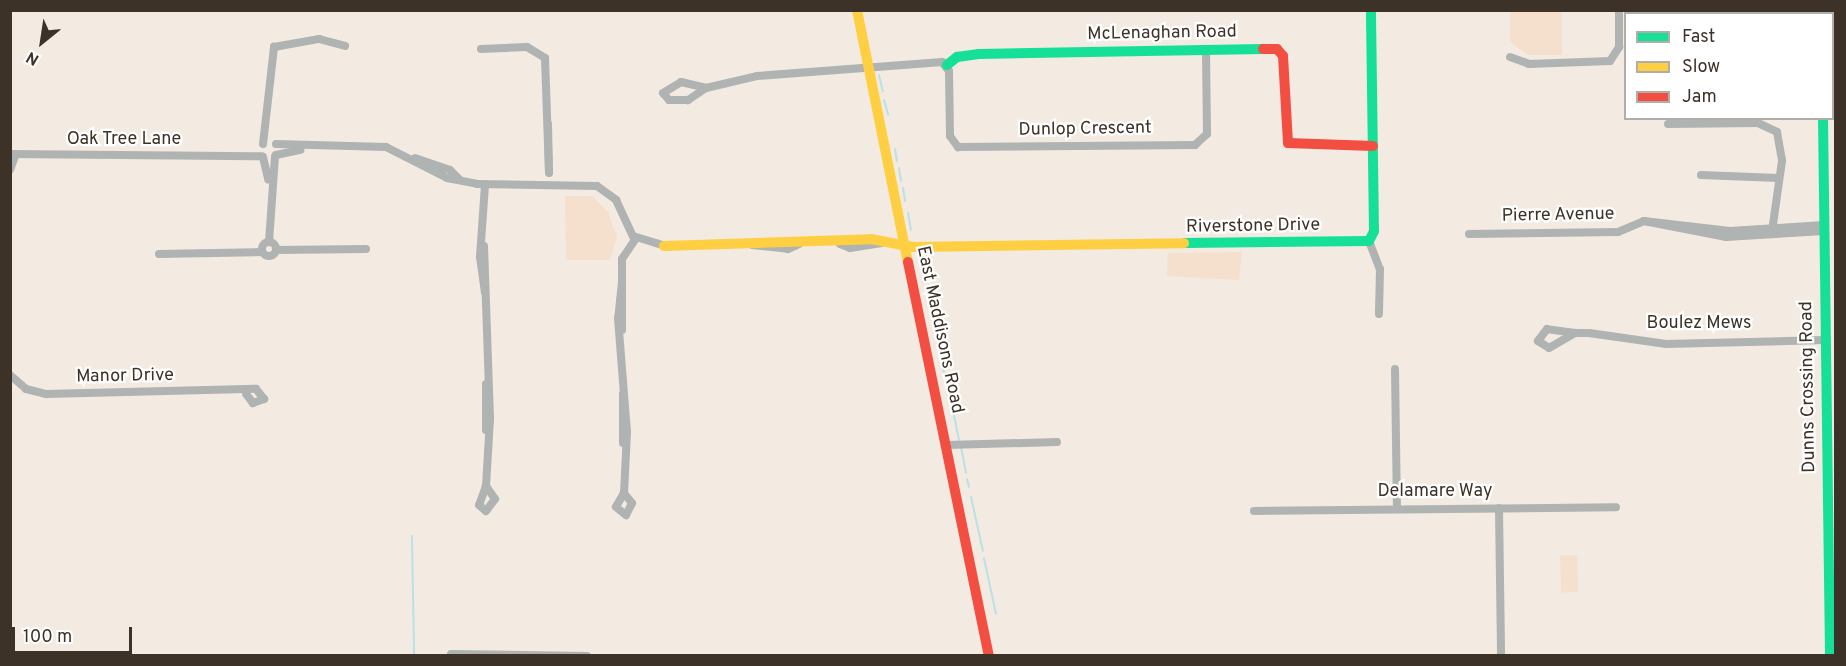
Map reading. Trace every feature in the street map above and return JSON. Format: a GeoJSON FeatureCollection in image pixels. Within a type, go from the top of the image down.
{"type":"FeatureCollection","features":[{"type":"Feature","properties":{"kind":"street","name":"East Maddisons Road"},"geometry":{"type":"LineString","coordinates":[[857,10],[989,656]]}},
{"type":"Feature","properties":{"kind":"street"},"geometry":{"type":"LineString","coordinates":[[1371,10],[1374,231],[1369,241],[1380,268],[1379,314]]}},
{"type":"Feature","properties":{"kind":"street"},"geometry":{"type":"LineString","coordinates":[[1510,57],[1529,64],[1610,61],[1619,51],[1619,10]]}},
{"type":"Feature","properties":{"kind":"street"},"geometry":{"type":"LineString","coordinates":[[270,194],[262,144],[274,47],[319,39],[345,46]]}},
{"type":"Feature","properties":{"kind":"street"},"geometry":{"type":"LineString","coordinates":[[481,49],[527,47],[542,54],[548,66],[549,185]]}},
{"type":"Feature","properties":{"kind":"street","name":"McLenaghan Road"},"geometry":{"type":"LineString","coordinates":[[706,88],[749,77],[868,64],[947,65],[958,57],[979,54],[1206,49],[1280,51],[1285,137],[1290,144],[1373,146]]}},
{"type":"Feature","properties":{"kind":"street","name":"Dunlop Crescent"},"geometry":{"type":"LineString","coordinates":[[947,65],[950,136],[958,147],[1195,145],[1207,136],[1206,49]]}},
{"type":"Feature","properties":{"kind":"street"},"geometry":{"type":"LineString","coordinates":[[262,252],[269,242],[270,194],[276,156],[268,107]]}},
{"type":"Feature","properties":{"kind":"street","name":"Dunns Crossing Road"},"geometry":{"type":"LineString","coordinates":[[1823,120],[1830,656]]}},
{"type":"Feature","properties":{"kind":"street"},"geometry":{"type":"LineString","coordinates":[[1668,124],[1766,124],[1782,145],[1772,230]]}},
{"type":"Feature","properties":{"kind":"street","name":"Oak Tree Lane"},"geometry":{"type":"LineString","coordinates":[[239,153],[262,144],[275,144]]}},
{"type":"Feature","properties":{"kind":"street"},"geometry":{"type":"LineString","coordinates":[[275,144],[312,147],[378,145],[450,170],[459,179],[485,185],[549,185],[605,190],[636,238],[663,246],[840,244],[871,239],[882,243],[905,245]]}},
{"type":"Feature","properties":{"kind":"street"},"geometry":{"type":"LineString","coordinates":[[276,156],[312,147]]}},
{"type":"Feature","properties":{"kind":"street","name":"Oak Tree Lane"},"geometry":{"type":"LineString","coordinates":[[13,155],[239,153],[263,157],[276,156]]}},
{"type":"Feature","properties":{"kind":"street"},"geometry":{"type":"LineString","coordinates":[[10,170],[13,155]]}},
{"type":"Feature","properties":{"kind":"street"},"geometry":{"type":"LineString","coordinates":[[1701,175],[1778,178]]}},
{"type":"Feature","properties":{"kind":"street"},"geometry":{"type":"LineString","coordinates":[[485,185],[486,486]]}},
{"type":"Feature","properties":{"kind":"street","name":"Pierre Avenue"},"geometry":{"type":"LineString","coordinates":[[1469,234],[1618,232],[1644,220],[1730,231],[1824,228]]}},
{"type":"Feature","properties":{"kind":"street"},"geometry":{"type":"LineString","coordinates":[[624,493],[622,259],[636,238]]}},
{"type":"Feature","properties":{"kind":"street","name":"Riverstone Drive"},"geometry":{"type":"LineString","coordinates":[[905,245],[1369,241]]}},
{"type":"Feature","properties":{"kind":"street"},"geometry":{"type":"LineString","coordinates":[[269,242],[276,250]]}},
{"type":"Feature","properties":{"kind":"street"},"geometry":{"type":"LineString","coordinates":[[159,254],[262,252],[270,256],[276,250],[366,249]]}},
{"type":"Feature","properties":{"kind":"street","name":"Boulez Mews"},"geometry":{"type":"LineString","coordinates":[[1575,333],[1666,344],[1825,340]]}},
{"type":"Feature","properties":{"kind":"street"},"geometry":{"type":"LineString","coordinates":[[1395,369],[1397,508]]}},
{"type":"Feature","properties":{"kind":"street","name":"Manor Drive"},"geometry":{"type":"LineString","coordinates":[[10,375],[26,389],[46,394],[246,394]]}},
{"type":"Feature","properties":{"kind":"street"},"geometry":{"type":"LineString","coordinates":[[946,445],[1057,442]]}},
{"type":"Feature","properties":{"kind":"street","name":"Delamare Way"},"geometry":{"type":"LineString","coordinates":[[1254,511],[1616,507]]}},
{"type":"Feature","properties":{"kind":"street"},"geometry":{"type":"LineString","coordinates":[[1499,508],[1501,656]]}},
{"type":"Feature","properties":{"kind":"street"},"geometry":{"type":"LineString","coordinates":[[451,654],[587,656]]}},
{"type":"Feature","properties":{"kind":"shaded area"},"geometry":{"type":"Polygon","coordinates":[[[1510,11],[1562,11],[1562,55],[1528,55],[1510,42],[1510,11]]]}},
{"type":"Feature","properties":{"kind":"shaded area"},"geometry":{"type":"Polygon","coordinates":[[[565,196],[592,196],[608,212],[617,237],[610,260],[566,260],[565,196]]]}},
{"type":"Feature","properties":{"kind":"shaded area"},"geometry":{"type":"Polygon","coordinates":[[[1242,252],[1239,280],[1167,276],[1168,253],[1242,252]]]}},
{"type":"Feature","properties":{"kind":"shaded area"},"geometry":{"type":"Polygon","coordinates":[[[1577,555],[1578,592],[1561,593],[1560,556],[1577,555]]]}},
{"type":"Feature","properties":{"kind":"waterway"},"geometry":{"type":"LineString","coordinates":[[879,75],[883,92]]}},
{"type":"Feature","properties":{"kind":"waterway"},"geometry":{"type":"LineString","coordinates":[[884,100],[888,114]]}},
{"type":"Feature","properties":{"kind":"waterway"},"geometry":{"type":"LineString","coordinates":[[895,149],[897,161]]}},
{"type":"Feature","properties":{"kind":"waterway"},"geometry":{"type":"LineString","coordinates":[[899,168],[901,181]]}},
{"type":"Feature","properties":{"kind":"waterway"},"geometry":{"type":"LineString","coordinates":[[903,188],[905,201]]}},
{"type":"Feature","properties":{"kind":"waterway"},"geometry":{"type":"LineString","coordinates":[[908,213],[911,230]]}},
{"type":"Feature","properties":{"kind":"waterway"},"geometry":{"type":"LineString","coordinates":[[941,363],[947,381]]}},
{"type":"Feature","properties":{"kind":"waterway"},"geometry":{"type":"LineString","coordinates":[[948,386],[959,440]]}},
{"type":"Feature","properties":{"kind":"waterway"},"geometry":{"type":"LineString","coordinates":[[961,447],[966,473]]}},
{"type":"Feature","properties":{"kind":"waterway"},"geometry":{"type":"LineString","coordinates":[[967,479],[969,487]]}},
{"type":"Feature","properties":{"kind":"waterway"},"geometry":{"type":"LineString","coordinates":[[971,497],[983,551]]}},
{"type":"Feature","properties":{"kind":"waterway"},"geometry":{"type":"LineString","coordinates":[[412,536],[414,656]]}},
{"type":"Feature","properties":{"kind":"waterway"},"geometry":{"type":"LineString","coordinates":[[984,558],[996,614]]}},
{"type":"Feature","properties":{"kind":"traffic: fast"},"geometry":{"type":"LineString","coordinates":[[1184,243],[1369,241],[1374,231],[1371,10]]}},
{"type":"Feature","properties":{"kind":"traffic: fast"},"geometry":{"type":"LineString","coordinates":[[947,65],[957,57],[979,54],[1263,49]]}},
{"type":"Feature","properties":{"kind":"traffic: fast"},"geometry":{"type":"LineString","coordinates":[[1823,120],[1830,656]]}},
{"type":"Feature","properties":{"kind":"traffic: slow"},"geometry":{"type":"LineString","coordinates":[[857,10],[908,262]]}},
{"type":"Feature","properties":{"kind":"traffic: slow"},"geometry":{"type":"LineString","coordinates":[[664,246],[871,239],[912,247],[1184,243]]}},
{"type":"Feature","properties":{"kind":"traffic: jam"},"geometry":{"type":"LineString","coordinates":[[1263,49],[1277,49],[1283,56],[1288,143],[1373,146]]}},
{"type":"Feature","properties":{"kind":"traffic: jam"},"geometry":{"type":"LineString","coordinates":[[908,262],[989,656]]}}]}
